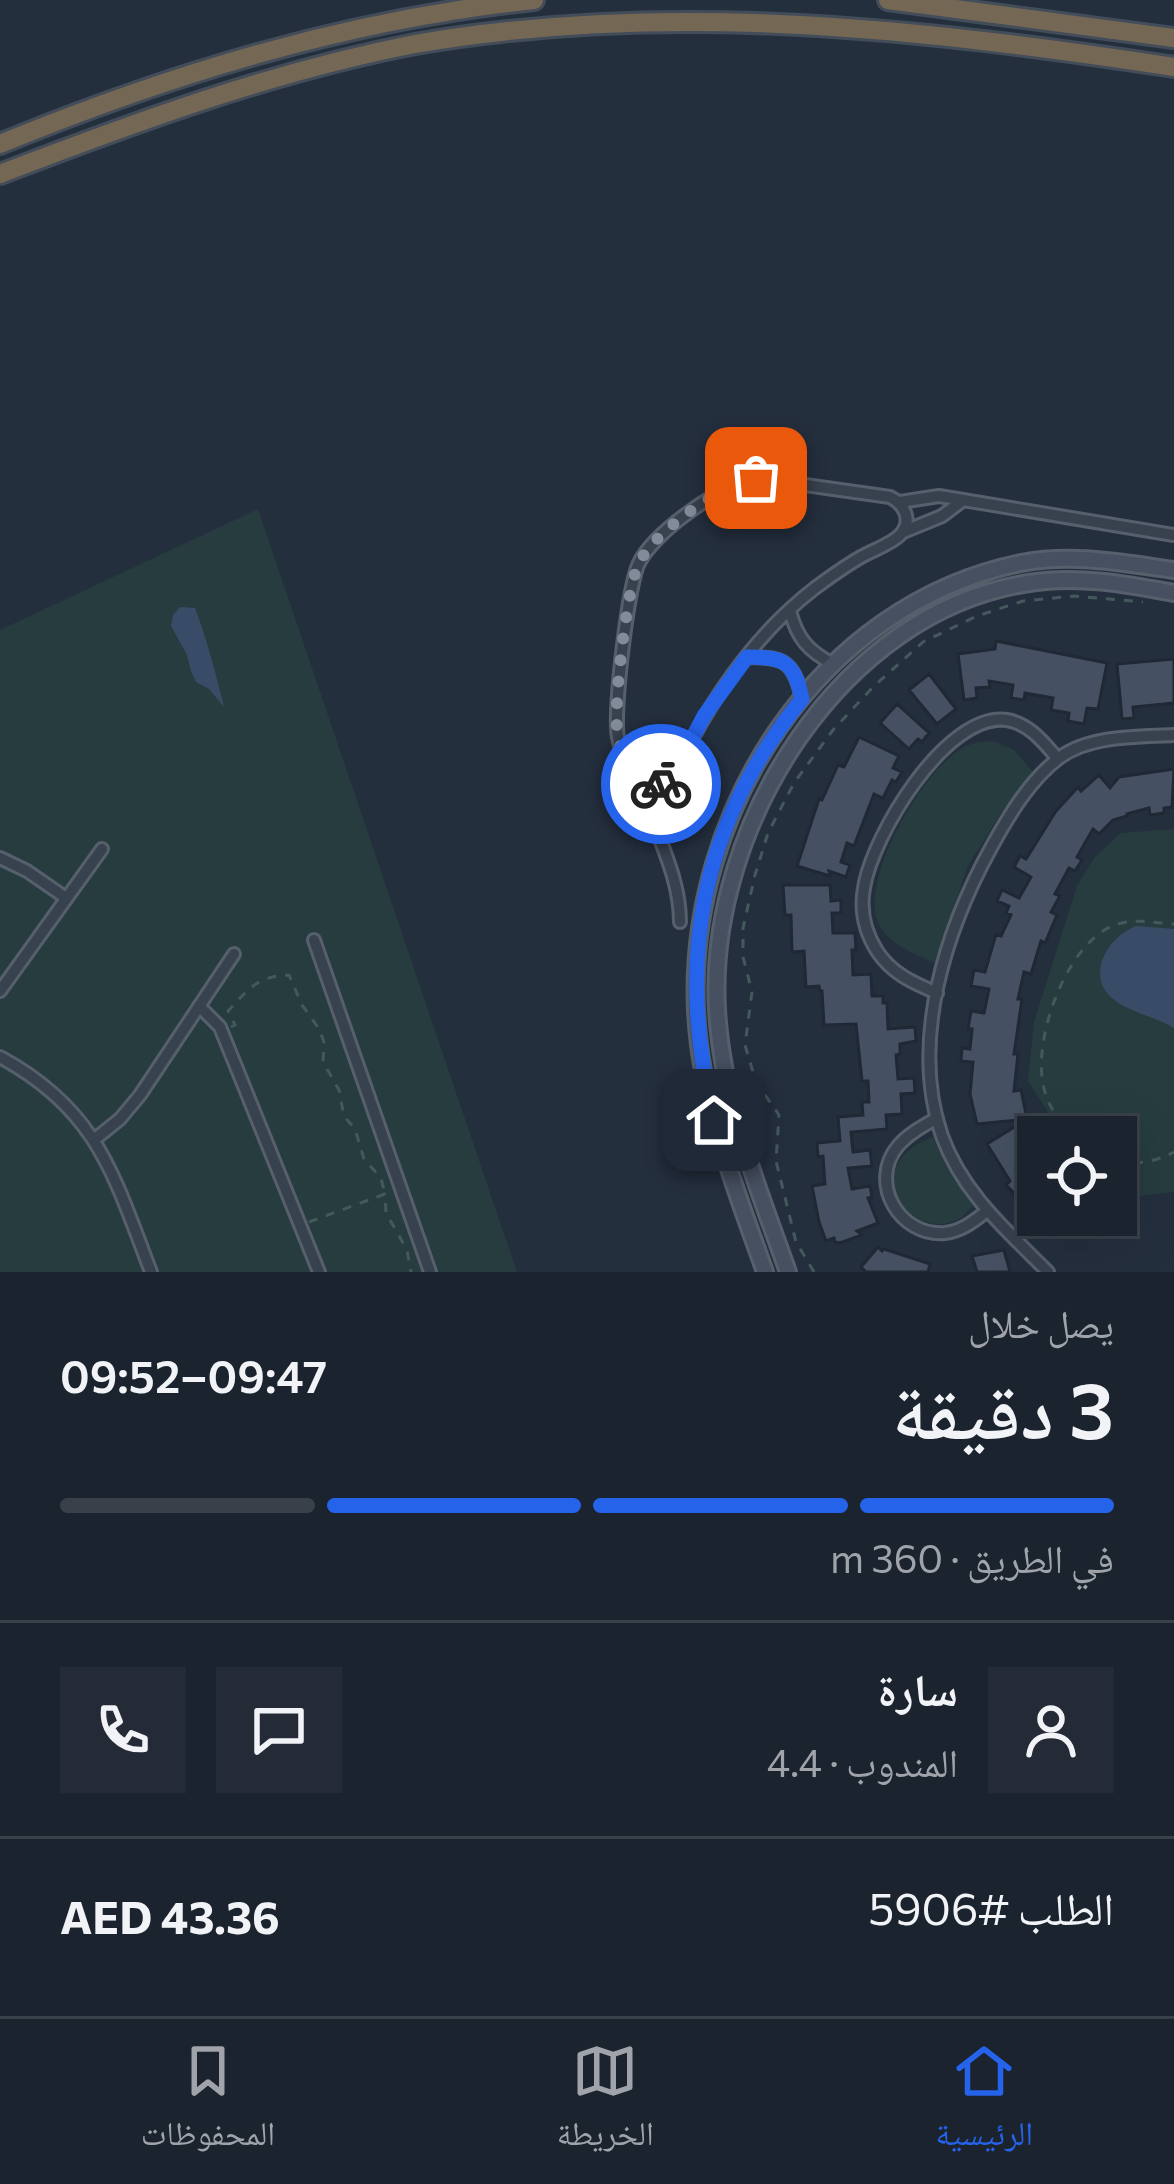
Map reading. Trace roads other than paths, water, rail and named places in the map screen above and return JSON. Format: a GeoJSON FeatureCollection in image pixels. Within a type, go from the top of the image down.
{"type":"FeatureCollection","features":[{"type":"Feature","properties":{"kind":"highway"},"geometry":{"type":"LineString","coordinates":[[0,144],[144,88],[259,52],[405,18],[534,0]]}},
{"type":"Feature","properties":{"kind":"highway"},"geometry":{"type":"LineString","coordinates":[[888,0],[1174,38]]}},
{"type":"Feature","properties":{"kind":"highway"},"geometry":{"type":"LineString","coordinates":[[0,174],[154,115],[271,79],[374,53],[548,26],[688,20],[804,23],[920,32],[1174,68]]}},
{"type":"Feature","properties":{"kind":"street"},"geometry":{"type":"LineString","coordinates":[[680,922],[675,878],[618,738],[633,578],[647,549],[726,487],[756,478],[890,497],[906,512],[903,532]]}},
{"type":"Feature","properties":{"kind":"street"},"geometry":{"type":"LineString","coordinates":[[900,502],[939,496],[1174,535]]}},
{"type":"Feature","properties":{"kind":"street"},"geometry":{"type":"LineString","coordinates":[[651,815],[657,812],[704,716],[747,657],[790,611],[836,573],[962,501]]}},
{"type":"Feature","properties":{"kind":"street"},"geometry":{"type":"LineString","coordinates":[[765,1272],[728,1169],[704,1079],[696,1008],[697,951],[712,867],[734,804],[766,745],[833,664],[907,607],[952,584],[1024,562],[1076,558],[1174,570]]}},
{"type":"Feature","properties":{"kind":"street"},"geometry":{"type":"LineString","coordinates":[[788,1272],[734,1113],[717,1008],[719,943],[731,878],[768,787],[803,731],[844,684],[889,644],[940,613],[996,591],[1054,580],[1174,592]]}},
{"type":"Feature","properties":{"kind":"street"},"geometry":{"type":"LineString","coordinates":[[790,611],[807,647],[833,664]]}},
{"type":"Feature","properties":{"kind":"street"},"geometry":{"type":"LineString","coordinates":[[747,657],[770,657],[788,665],[802,699]]}},
{"type":"Feature","properties":{"kind":"street"},"geometry":{"type":"LineString","coordinates":[[937,992],[898,974],[870,938],[863,893],[879,843],[924,771],[969,728],[993,720],[1018,723],[1058,759]]}},
{"type":"Feature","properties":{"kind":"street"},"geometry":{"type":"LineString","coordinates":[[1048,1272],[987,1210],[952,1160],[937,1118],[932,1082],[937,992],[955,927],[982,865],[1033,785],[1058,759],[1081,747],[1174,735]]}},
{"type":"Feature","properties":{"kind":"street"},"geometry":{"type":"LineString","coordinates":[[634,781],[670,782]]}},
{"type":"Feature","properties":{"kind":"street"},"geometry":{"type":"LineString","coordinates":[[0,991],[102,849]]}},
{"type":"Feature","properties":{"kind":"street"},"geometry":{"type":"LineString","coordinates":[[0,858],[67,898]]}},
{"type":"Feature","properties":{"kind":"street"},"geometry":{"type":"LineString","coordinates":[[314,940],[430,1272]]}},
{"type":"Feature","properties":{"kind":"street"},"geometry":{"type":"LineString","coordinates":[[95,1139],[130,1108],[234,954]]}},
{"type":"Feature","properties":{"kind":"street"},"geometry":{"type":"LineString","coordinates":[[199,1006],[221,1031],[320,1272]]}},
{"type":"Feature","properties":{"kind":"street"},"geometry":{"type":"LineString","coordinates":[[0,1057],[46,1087],[95,1139],[151,1272]]}},
{"type":"Feature","properties":{"kind":"street"},"geometry":{"type":"LineString","coordinates":[[937,1118],[909,1135],[891,1156],[886,1184],[895,1210],[930,1233],[971,1224],[987,1210]]}},
{"type":"Feature","properties":{"kind":"water"},"geometry":{"type":"Polygon","coordinates":[[[180,607],[195,608],[224,707],[196,682],[171,626],[180,607]]]}},
{"type":"Feature","properties":{"kind":"water"},"geometry":{"type":"Polygon","coordinates":[[[1136,926],[1174,929],[1174,1028],[1123,1005],[1104,988],[1100,976],[1104,955],[1115,940],[1136,926]]]}}]}
